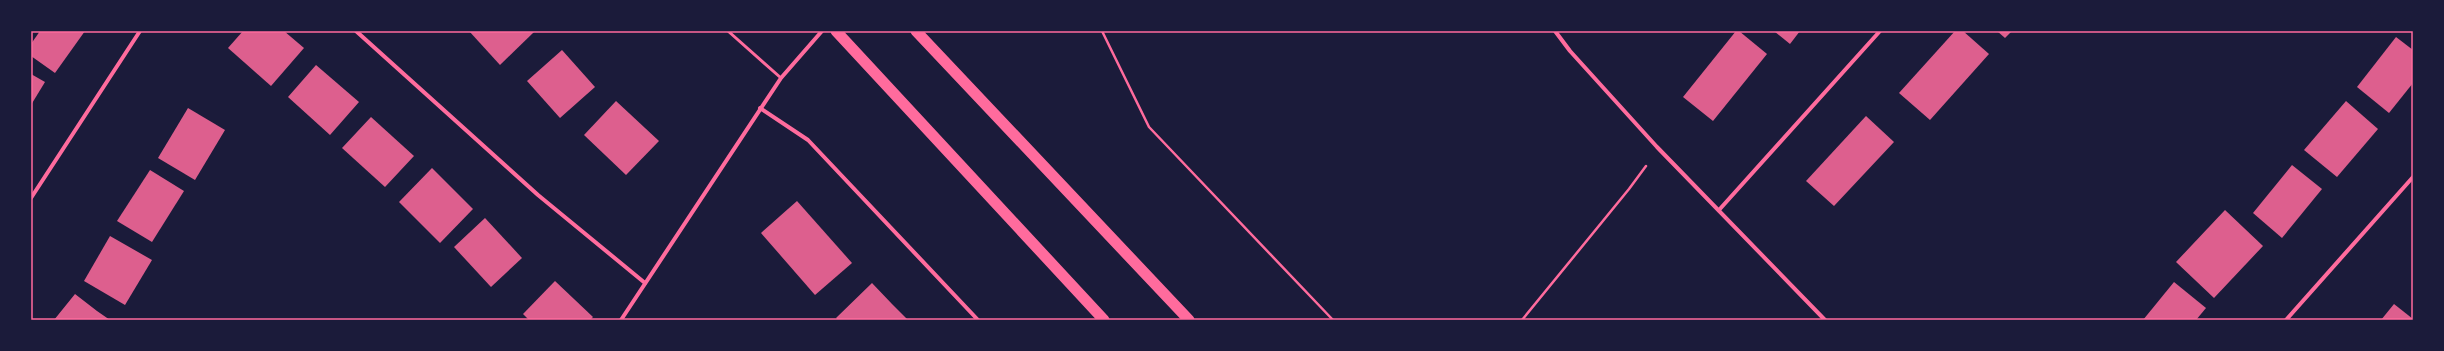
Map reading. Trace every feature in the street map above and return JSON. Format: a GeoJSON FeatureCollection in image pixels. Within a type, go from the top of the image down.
{"type":"FeatureCollection","features":[{"type":"Feature","properties":{"kind":"highway"},"geometry":{"type":"LineString","coordinates":[[836,31],[1104,320]]}},
{"type":"Feature","properties":{"kind":"highway"},"geometry":{"type":"LineString","coordinates":[[916,31],[1189,320]]}},
{"type":"Feature","properties":{"kind":"street"},"geometry":{"type":"LineString","coordinates":[[31,198],[140,31]]}},
{"type":"Feature","properties":{"kind":"street"},"geometry":{"type":"LineString","coordinates":[[356,31],[538,195],[645,283]]}},
{"type":"Feature","properties":{"kind":"street"},"geometry":{"type":"LineString","coordinates":[[621,320],[760,108],[781,78],[822,31]]}},
{"type":"Feature","properties":{"kind":"street"},"geometry":{"type":"LineString","coordinates":[[1555,31],[1570,52],[1657,147],[1824,320]]}},
{"type":"Feature","properties":{"kind":"street"},"geometry":{"type":"LineString","coordinates":[[1719,210],[1880,31]]}},
{"type":"Feature","properties":{"kind":"street"},"geometry":{"type":"LineString","coordinates":[[760,108],[808,140],[978,320]]}},
{"type":"Feature","properties":{"kind":"street"},"geometry":{"type":"LineString","coordinates":[[2286,320],[2413,177]]}},
{"type":"Feature","properties":{"kind":"lane"},"geometry":{"type":"LineString","coordinates":[[728,31],[781,78]]}},
{"type":"Feature","properties":{"kind":"path"},"geometry":{"type":"LineString","coordinates":[[1102,31],[1150,127],[1333,320]]}},
{"type":"Feature","properties":{"kind":"path"},"geometry":{"type":"LineString","coordinates":[[1522,320],[1629,190],[1657,147]]}},
{"type":"Feature","properties":{"kind":"building"},"geometry":{"type":"Polygon","coordinates":[[[40,31],[85,31],[55,73],[31,56],[31,44],[40,31]]]}},
{"type":"Feature","properties":{"kind":"building"},"geometry":{"type":"Polygon","coordinates":[[[243,31],[284,31],[304,48],[271,86],[228,48],[243,31]]]}},
{"type":"Feature","properties":{"kind":"building"},"geometry":{"type":"Polygon","coordinates":[[[469,31],[533,31],[534,32],[500,65],[469,31]]]}},
{"type":"Feature","properties":{"kind":"building"},"geometry":{"type":"Polygon","coordinates":[[[1736,31],[1739,31],[1767,54],[1713,121],[1683,97],[1736,31]]]}},
{"type":"Feature","properties":{"kind":"building"},"geometry":{"type":"Polygon","coordinates":[[[1774,31],[1800,31],[1790,44],[1774,31]]]}},
{"type":"Feature","properties":{"kind":"building"},"geometry":{"type":"Polygon","coordinates":[[[1955,31],[1963,31],[1989,54],[1930,120],[1899,93],[1955,31]]]}},
{"type":"Feature","properties":{"kind":"building"},"geometry":{"type":"Polygon","coordinates":[[[1997,31],[2012,31],[2005,38],[1997,31]]]}},
{"type":"Feature","properties":{"kind":"building"},"geometry":{"type":"Polygon","coordinates":[[[2396,37],[2413,50],[2413,83],[2389,113],[2357,87],[2396,37]]]}},
{"type":"Feature","properties":{"kind":"building"},"geometry":{"type":"Polygon","coordinates":[[[562,50],[595,87],[560,118],[527,81],[562,50]]]}},
{"type":"Feature","properties":{"kind":"building"},"geometry":{"type":"Polygon","coordinates":[[[316,65],[359,102],[330,135],[288,97],[316,65]]]}},
{"type":"Feature","properties":{"kind":"building"},"geometry":{"type":"Polygon","coordinates":[[[31,74],[45,82],[31,105],[31,74]]]}},
{"type":"Feature","properties":{"kind":"building"},"geometry":{"type":"Polygon","coordinates":[[[616,101],[659,141],[626,175],[584,135],[616,101]]]}},
{"type":"Feature","properties":{"kind":"building"},"geometry":{"type":"Polygon","coordinates":[[[2346,101],[2378,129],[2337,177],[2304,150],[2346,101]]]}},
{"type":"Feature","properties":{"kind":"building"},"geometry":{"type":"Polygon","coordinates":[[[188,108],[225,130],[195,180],[158,158],[188,108]]]}},
{"type":"Feature","properties":{"kind":"building"},"geometry":{"type":"Polygon","coordinates":[[[1866,116],[1894,142],[1834,206],[1806,181],[1866,116]]]}},
{"type":"Feature","properties":{"kind":"building"},"geometry":{"type":"Polygon","coordinates":[[[371,117],[414,156],[385,187],[342,148],[371,117]]]}},
{"type":"Feature","properties":{"kind":"building"},"geometry":{"type":"Polygon","coordinates":[[[2292,165],[2322,189],[2282,238],[2253,213],[2292,165]]]}},
{"type":"Feature","properties":{"kind":"building"},"geometry":{"type":"Polygon","coordinates":[[[432,168],[473,209],[440,243],[399,202],[432,168]]]}},
{"type":"Feature","properties":{"kind":"building"},"geometry":{"type":"Polygon","coordinates":[[[150,170],[184,191],[152,242],[117,221],[150,170]]]}},
{"type":"Feature","properties":{"kind":"building"},"geometry":{"type":"Polygon","coordinates":[[[797,201],[852,263],[815,295],[761,233],[797,201]]]}},
{"type":"Feature","properties":{"kind":"building"},"geometry":{"type":"Polygon","coordinates":[[[2225,210],[2263,246],[2214,298],[2176,262],[2225,210]]]}},
{"type":"Feature","properties":{"kind":"building"},"geometry":{"type":"Polygon","coordinates":[[[485,218],[522,258],[491,287],[454,247],[485,218]]]}},
{"type":"Feature","properties":{"kind":"building"},"geometry":{"type":"Polygon","coordinates":[[[110,236],[152,260],[125,305],[84,281],[110,236]]]}},
{"type":"Feature","properties":{"kind":"building"},"geometry":{"type":"Polygon","coordinates":[[[555,281],[593,317],[590,320],[529,320],[523,314],[555,281]]]}},
{"type":"Feature","properties":{"kind":"building"},"geometry":{"type":"Polygon","coordinates":[[[2174,282],[2206,308],[2196,320],[2143,320],[2174,282]]]}},
{"type":"Feature","properties":{"kind":"building"},"geometry":{"type":"Polygon","coordinates":[[[872,283],[908,320],[838,320],[836,318],[872,283]]]}},
{"type":"Feature","properties":{"kind":"building"},"geometry":{"type":"Polygon","coordinates":[[[75,294],[97,311],[110,320],[54,320],[75,294]]]}},
{"type":"Feature","properties":{"kind":"building"},"geometry":{"type":"Polygon","coordinates":[[[2394,304],[2413,319],[2413,320],[2381,320],[2394,304]]]}}]}
